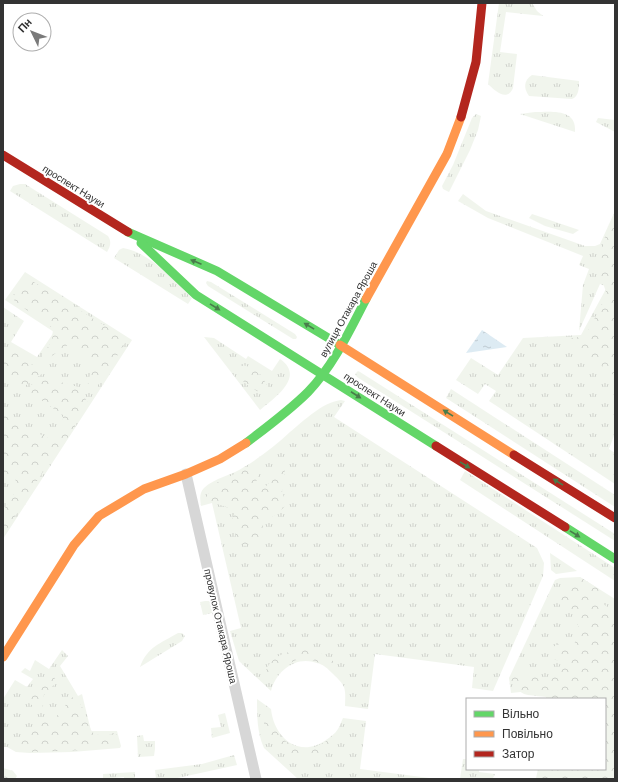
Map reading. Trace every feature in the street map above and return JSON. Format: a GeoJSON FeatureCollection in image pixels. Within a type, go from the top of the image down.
{"type":"FeatureCollection","features":[{"type":"Feature","properties":{"kind":"main road","name":"вулиця Отакара Яроша"},"geometry":{"type":"LineString","coordinates":[[3,656],[74,545],[86,529],[99,516],[144,489],[186,474],[243,446],[294,405],[308,392],[323,374],[342,346],[369,294],[447,154],[459,124],[476,62],[482,3]]}},
{"type":"Feature","properties":{"kind":"main road","name":"проспект Науки"},"geometry":{"type":"LineString","coordinates":[[3,155],[133,235],[217,270],[342,346],[615,518]]}},
{"type":"Feature","properties":{"kind":"main road","name":"проспект Науки"},"geometry":{"type":"LineString","coordinates":[[133,235],[196,295],[615,559]]}},
{"type":"Feature","properties":{"kind":"street","name":"провулок Отакара Яроша"},"geometry":{"type":"LineString","coordinates":[[186,474],[256,779]]}},
{"type":"Feature","properties":{"kind":"green space"},"geometry":{"type":"Polygon","coordinates":[[[499,3],[532,3],[537,11],[543,16],[506,12],[500,52],[517,54],[513,88],[508,94],[504,95],[494,90],[488,84],[499,3]]]}},
{"type":"Feature","properties":{"kind":"green space"},"geometry":{"type":"Polygon","coordinates":[[[532,75],[579,81],[579,89],[577,94],[572,99],[529,96],[525,84],[527,79],[532,75]]]}},
{"type":"Feature","properties":{"kind":"green space"},"geometry":{"type":"Polygon","coordinates":[[[555,112],[567,115],[575,124],[575,132],[520,114],[555,112]]]}},
{"type":"Feature","properties":{"kind":"green space"},"geometry":{"type":"Polygon","coordinates":[[[476,114],[481,116],[478,130],[470,150],[449,192],[443,189],[442,186],[453,165],[472,118],[476,114]]]}},
{"type":"Feature","properties":{"kind":"green space"},"geometry":{"type":"Polygon","coordinates":[[[598,118],[615,120],[615,132],[596,122],[598,118]]]}},
{"type":"Feature","properties":{"kind":"green space"},"geometry":{"type":"Polygon","coordinates":[[[25,184],[108,236],[110,244],[107,252],[10,191],[13,186],[25,184]]]}},
{"type":"Feature","properties":{"kind":"green space"},"geometry":{"type":"Polygon","coordinates":[[[463,194],[486,211],[585,246],[595,246],[600,244],[615,211],[615,236],[608,287],[600,284],[579,331],[583,285],[589,269],[579,265],[583,256],[488,218],[458,201],[463,194]]]}},
{"type":"Feature","properties":{"kind":"green space"},"geometry":{"type":"Polygon","coordinates":[[[532,214],[579,230],[573,234],[545,226],[529,218],[532,214]]]}},
{"type":"Feature","properties":{"kind":"green space"},"geometry":{"type":"Polygon","coordinates":[[[615,215],[615,376],[566,339],[585,336],[604,301],[606,292],[600,277],[601,261],[604,239],[615,215]]]}},
{"type":"Feature","properties":{"kind":"green space"},"geometry":{"type":"Polygon","coordinates":[[[123,248],[143,255],[169,275],[192,298],[188,304],[114,258],[119,250],[123,248]]]}},
{"type":"Feature","properties":{"kind":"green space"},"geometry":{"type":"Polygon","coordinates":[[[25,272],[132,340],[3,539],[3,307],[24,321],[11,342],[37,357],[54,332],[5,300],[25,272]]]}},
{"type":"Feature","properties":{"kind":"green space"},"geometry":{"type":"Polygon","coordinates":[[[29,279],[115,332],[125,343],[101,382],[92,390],[87,387],[91,363],[69,344],[46,360],[42,358],[42,355],[52,341],[53,328],[15,302],[13,297],[24,280],[29,279]]]}},
{"type":"Feature","properties":{"kind":"green space"},"geometry":{"type":"Polygon","coordinates":[[[207,281],[211,282],[295,334],[297,337],[296,339],[293,339],[208,286],[206,283],[207,281]]]}},
{"type":"Feature","properties":{"kind":"green space"},"geometry":{"type":"Polygon","coordinates":[[[607,287],[615,359],[615,433],[609,449],[615,453],[615,484],[489,401],[496,391],[485,384],[478,394],[456,380],[471,358],[498,375],[523,338],[581,335],[607,287]]]}},
{"type":"Feature","properties":{"kind":"green space"},"geometry":{"type":"Polygon","coordinates":[[[204,337],[214,338],[246,359],[248,356],[272,371],[280,359],[287,366],[290,373],[289,380],[285,387],[273,400],[260,410],[204,337]]]}},
{"type":"Feature","properties":{"kind":"green space"},"geometry":{"type":"Polygon","coordinates":[[[12,348],[19,351],[33,366],[38,366],[43,373],[22,388],[3,375],[3,356],[12,348]]]}},
{"type":"Feature","properties":{"kind":"green space"},"geometry":{"type":"Polygon","coordinates":[[[241,365],[255,370],[262,377],[270,390],[264,393],[260,392],[246,384],[238,372],[238,367],[241,365]]]}},
{"type":"Feature","properties":{"kind":"green space"},"geometry":{"type":"Polygon","coordinates":[[[358,371],[615,534],[615,541],[357,377],[355,374],[358,371]]]}},
{"type":"Feature","properties":{"kind":"green space"},"geometry":{"type":"Polygon","coordinates":[[[46,380],[53,380],[82,388],[88,403],[64,444],[44,470],[3,536],[3,511],[17,489],[15,477],[10,478],[3,483],[3,413],[20,425],[50,439],[60,428],[63,415],[31,393],[30,385],[46,380]]]}},
{"type":"Feature","properties":{"kind":"green space"},"geometry":{"type":"Polygon","coordinates":[[[451,389],[615,495],[615,507],[446,398],[451,389]]]}},
{"type":"Feature","properties":{"kind":"green space"},"geometry":{"type":"Polygon","coordinates":[[[341,400],[345,401],[334,417],[537,548],[544,563],[543,576],[493,691],[472,688],[474,667],[375,654],[368,709],[345,706],[345,692],[343,685],[329,670],[319,664],[309,661],[302,661],[288,666],[277,677],[271,691],[239,661],[230,631],[241,628],[212,503],[201,506],[201,492],[208,485],[240,470],[262,455],[320,408],[341,400]]]}},
{"type":"Feature","properties":{"kind":"green space"},"geometry":{"type":"Polygon","coordinates":[[[253,465],[260,471],[256,482],[258,487],[262,489],[269,483],[279,469],[285,470],[282,491],[286,504],[278,513],[263,523],[261,537],[257,541],[245,546],[233,540],[236,537],[232,520],[235,512],[221,505],[206,503],[205,500],[210,490],[216,483],[253,465]]]}},
{"type":"Feature","properties":{"kind":"green space"},"geometry":{"type":"Polygon","coordinates":[[[465,471],[615,568],[615,581],[460,480],[465,471]]]}},
{"type":"Feature","properties":{"kind":"green space"},"geometry":{"type":"Polygon","coordinates":[[[550,553],[577,571],[556,574],[551,570],[550,553]]]}},
{"type":"Feature","properties":{"kind":"green space"},"geometry":{"type":"Polygon","coordinates":[[[580,577],[615,599],[615,619],[558,688],[511,693],[509,678],[555,580],[560,578],[580,577]]]}},
{"type":"Feature","properties":{"kind":"green space"},"geometry":{"type":"Polygon","coordinates":[[[580,577],[599,589],[597,600],[615,612],[615,779],[536,778],[538,770],[606,770],[606,698],[546,698],[528,695],[517,689],[509,678],[517,673],[524,672],[545,678],[551,677],[557,672],[562,661],[553,659],[549,652],[554,646],[560,643],[569,645],[572,648],[577,636],[578,628],[576,615],[556,602],[565,587],[580,577]]]}},
{"type":"Feature","properties":{"kind":"green space"},"geometry":{"type":"Polygon","coordinates":[[[210,601],[216,612],[203,615],[200,602],[210,601]]]}},
{"type":"Feature","properties":{"kind":"green space"},"geometry":{"type":"Polygon","coordinates":[[[178,633],[182,633],[185,636],[182,641],[140,667],[146,655],[155,646],[178,633]]]}},
{"type":"Feature","properties":{"kind":"green space"},"geometry":{"type":"Polygon","coordinates":[[[311,649],[334,662],[340,675],[337,676],[322,664],[312,660],[299,659],[288,664],[273,678],[269,679],[265,675],[271,662],[277,657],[297,650],[311,649]]]}},
{"type":"Feature","properties":{"kind":"green space"},"geometry":{"type":"Polygon","coordinates":[[[62,650],[68,656],[60,666],[78,696],[82,694],[91,731],[117,731],[121,746],[120,748],[72,752],[30,753],[16,752],[7,747],[3,747],[3,699],[15,680],[27,687],[33,679],[21,672],[25,668],[30,671],[35,660],[49,669],[62,650]]]}},
{"type":"Feature","properties":{"kind":"green space"},"geometry":{"type":"Polygon","coordinates":[[[50,676],[54,677],[57,682],[44,694],[43,706],[37,709],[29,703],[28,699],[38,690],[43,678],[50,676]]]}},
{"type":"Feature","properties":{"kind":"green space"},"geometry":{"type":"Polygon","coordinates":[[[68,696],[77,699],[84,710],[91,730],[95,735],[116,734],[117,740],[114,746],[88,750],[26,752],[17,749],[13,745],[40,720],[51,718],[59,714],[65,707],[68,696]]]}},
{"type":"Feature","properties":{"kind":"green space"},"geometry":{"type":"Polygon","coordinates":[[[257,699],[271,709],[277,729],[283,737],[298,746],[306,747],[316,745],[326,740],[337,731],[343,718],[366,721],[360,769],[437,779],[298,779],[264,748],[257,718],[257,699]]]}},
{"type":"Feature","properties":{"kind":"green space"},"geometry":{"type":"Polygon","coordinates":[[[225,713],[230,733],[212,738],[211,728],[221,727],[218,715],[225,713]]]}},
{"type":"Feature","properties":{"kind":"green space"},"geometry":{"type":"Polygon","coordinates":[[[267,714],[270,715],[278,734],[290,744],[312,748],[331,739],[334,743],[325,752],[314,757],[302,758],[290,755],[279,749],[271,740],[265,729],[264,717],[267,714]]]}},
{"type":"Feature","properties":{"kind":"green space"},"geometry":{"type":"Polygon","coordinates":[[[143,735],[144,741],[155,741],[154,756],[138,757],[137,736],[143,735]]]}},
{"type":"Feature","properties":{"kind":"green space"},"geometry":{"type":"Polygon","coordinates":[[[234,755],[237,765],[173,779],[156,779],[155,770],[202,764],[234,755]]]}},
{"type":"Feature","properties":{"kind":"green space"},"geometry":{"type":"Polygon","coordinates":[[[463,759],[466,759],[466,770],[479,770],[479,772],[495,774],[493,778],[460,779],[463,759]]]}},
{"type":"Feature","properties":{"kind":"green space"},"geometry":{"type":"Polygon","coordinates":[[[3,768],[13,771],[17,776],[15,779],[3,779],[3,768]]]}},
{"type":"Feature","properties":{"kind":"green space"},"geometry":{"type":"Polygon","coordinates":[[[135,772],[135,779],[124,779],[124,777],[103,779],[103,774],[135,772]]]}},
{"type":"Feature","properties":{"kind":"water"},"geometry":{"type":"Polygon","coordinates":[[[482,330],[507,347],[466,353],[482,330]]]}},
{"type":"Feature","properties":{"kind":"traffic: fast"},"geometry":{"type":"LineString","coordinates":[[128,232],[217,271],[340,345]]}},
{"type":"Feature","properties":{"kind":"traffic: fast"},"geometry":{"type":"LineString","coordinates":[[141,243],[196,295],[436,446]]}},
{"type":"Feature","properties":{"kind":"traffic: fast"},"geometry":{"type":"LineString","coordinates":[[246,443],[278,419],[317,382],[333,360],[366,299]]}},
{"type":"Feature","properties":{"kind":"traffic: fast"},"geometry":{"type":"LineString","coordinates":[[565,527],[615,559]]}},
{"type":"Feature","properties":{"kind":"traffic: slow"},"geometry":{"type":"LineString","coordinates":[[366,299],[447,154],[461,117]]}},
{"type":"Feature","properties":{"kind":"traffic: slow"},"geometry":{"type":"LineString","coordinates":[[340,345],[514,455]]}},
{"type":"Feature","properties":{"kind":"traffic: slow"},"geometry":{"type":"LineString","coordinates":[[3,657],[74,545],[99,516],[144,489],[186,474],[220,459],[246,443]]}},
{"type":"Feature","properties":{"kind":"traffic: jam"},"geometry":{"type":"LineString","coordinates":[[461,117],[476,62],[482,3]]}},
{"type":"Feature","properties":{"kind":"traffic: jam"},"geometry":{"type":"LineString","coordinates":[[3,155],[128,232]]}},
{"type":"Feature","properties":{"kind":"traffic: jam"},"geometry":{"type":"LineString","coordinates":[[436,446],[565,527]]}},
{"type":"Feature","properties":{"kind":"traffic: jam"},"geometry":{"type":"LineString","coordinates":[[514,455],[615,518]]}}]}
